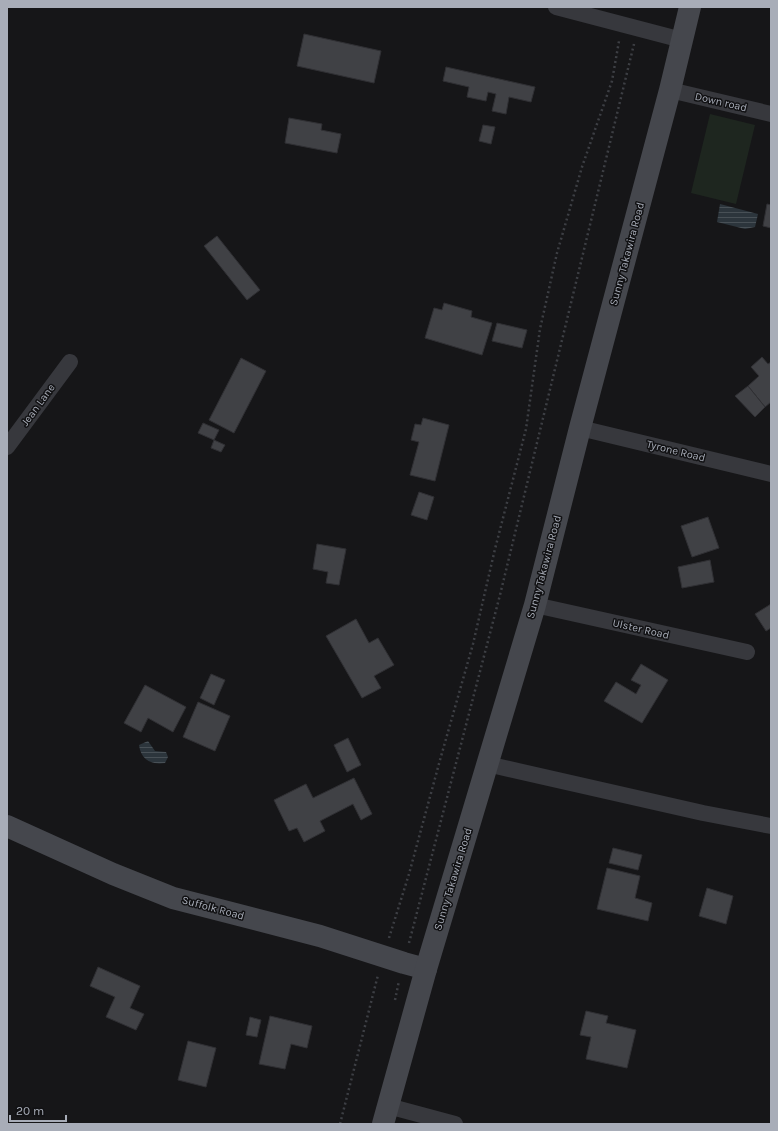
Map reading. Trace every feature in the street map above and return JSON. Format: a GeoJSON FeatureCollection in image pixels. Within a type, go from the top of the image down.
{"type":"FeatureCollection","features":[{"type":"Feature","properties":{"kind":"main road","name":"Sunny Takawira Road"},"geometry":{"type":"LineString","coordinates":[[385,1115],[426,969],[534,605],[670,90],[690,7]]}},
{"type":"Feature","properties":{"kind":"main road","name":"Suffolk Road"},"geometry":{"type":"LineString","coordinates":[[7,826],[113,874],[173,898],[320,936],[393,960],[426,969]]}},
{"type":"Feature","properties":{"kind":"street"},"geometry":{"type":"LineString","coordinates":[[556,7],[682,40]]}},
{"type":"Feature","properties":{"kind":"street","name":"Down road"},"geometry":{"type":"LineString","coordinates":[[670,90],[771,114]]}},
{"type":"Feature","properties":{"kind":"street","name":"Jean Lane"},"geometry":{"type":"LineString","coordinates":[[7,447],[70,362]]}},
{"type":"Feature","properties":{"kind":"street","name":"Tyrone Road"},"geometry":{"type":"LineString","coordinates":[[580,428],[771,474]]}},
{"type":"Feature","properties":{"kind":"street","name":"Ulster Road"},"geometry":{"type":"LineString","coordinates":[[534,605],[747,652]]}},
{"type":"Feature","properties":{"kind":"street"},"geometry":{"type":"LineString","coordinates":[[487,764],[703,814],[771,826]]}},
{"type":"Feature","properties":{"kind":"street"},"geometry":{"type":"LineString","coordinates":[[385,1115],[454,1124]]}},
{"type":"Feature","properties":{"kind":"path"},"geometry":{"type":"LineString","coordinates":[[394,1001],[393,960],[409,874],[473,644],[495,549],[526,429],[540,329],[557,253],[582,167],[612,81],[622,24]]}},
{"type":"Feature","properties":{"kind":"path"},"geometry":{"type":"LineString","coordinates":[[340,1124],[360,1040],[393,960],[500,595],[638,28]]}},
{"type":"Feature","properties":{"kind":"shaded area"},"geometry":{"type":"Polygon","coordinates":[[[710,114],[755,125],[736,204],[691,193],[710,114]]]}},
{"type":"Feature","properties":{"kind":"shaded area"},"geometry":{"type":"Polygon","coordinates":[[[720,204],[758,214],[755,227],[745,229],[717,222],[720,204]]]}},
{"type":"Feature","properties":{"kind":"shaded area"},"geometry":{"type":"Polygon","coordinates":[[[148,741],[155,751],[166,752],[168,757],[165,763],[155,763],[144,758],[139,745],[148,741]]]}},
{"type":"Feature","properties":{"kind":"building"},"geometry":{"type":"Polygon","coordinates":[[[304,34],[381,51],[374,83],[297,66],[304,34]]]}},
{"type":"Feature","properties":{"kind":"building"},"geometry":{"type":"Polygon","coordinates":[[[446,67],[535,87],[531,102],[509,97],[506,114],[492,111],[496,94],[488,92],[486,101],[467,97],[469,87],[443,81],[446,67]]]}},
{"type":"Feature","properties":{"kind":"building"},"geometry":{"type":"Polygon","coordinates":[[[289,118],[322,124],[321,130],[341,134],[337,153],[285,143],[289,118]]]}},
{"type":"Feature","properties":{"kind":"building"},"geometry":{"type":"Polygon","coordinates":[[[483,125],[495,127],[491,144],[479,141],[483,125]]]}},
{"type":"Feature","properties":{"kind":"building"},"geometry":{"type":"Polygon","coordinates":[[[767,204],[771,205],[771,228],[763,226],[767,204]]]}},
{"type":"Feature","properties":{"kind":"building"},"geometry":{"type":"Polygon","coordinates":[[[217,236],[260,290],[247,300],[204,246],[217,236]]]}},
{"type":"Feature","properties":{"kind":"building"},"geometry":{"type":"Polygon","coordinates":[[[444,303],[472,311],[471,317],[492,323],[482,355],[425,338],[434,308],[442,310],[444,303]]]}},
{"type":"Feature","properties":{"kind":"building"},"geometry":{"type":"Polygon","coordinates":[[[497,323],[527,330],[522,348],[492,341],[497,323]]]}},
{"type":"Feature","properties":{"kind":"building"},"geometry":{"type":"Polygon","coordinates":[[[762,357],[768,364],[771,362],[771,402],[765,407],[748,386],[759,376],[751,367],[762,357]]]}},
{"type":"Feature","properties":{"kind":"building"},"geometry":{"type":"Polygon","coordinates":[[[241,358],[266,371],[234,433],[209,420],[241,358]]]}},
{"type":"Feature","properties":{"kind":"building"},"geometry":{"type":"Polygon","coordinates":[[[748,386],[765,407],[755,417],[735,396],[748,386]]]}},
{"type":"Feature","properties":{"kind":"building"},"geometry":{"type":"Polygon","coordinates":[[[423,418],[449,425],[435,481],[410,475],[419,442],[411,440],[415,424],[421,425],[423,418]]]}},
{"type":"Feature","properties":{"kind":"building"},"geometry":{"type":"Polygon","coordinates":[[[203,423],[219,430],[214,440],[198,433],[203,423]]]}},
{"type":"Feature","properties":{"kind":"building"},"geometry":{"type":"Polygon","coordinates":[[[214,440],[225,445],[221,452],[211,448],[214,440]]]}},
{"type":"Feature","properties":{"kind":"building"},"geometry":{"type":"Polygon","coordinates":[[[419,492],[434,497],[427,520],[411,515],[419,492]]]}},
{"type":"Feature","properties":{"kind":"building"},"geometry":{"type":"Polygon","coordinates":[[[708,517],[719,548],[692,557],[681,526],[708,517]]]}},
{"type":"Feature","properties":{"kind":"building"},"geometry":{"type":"Polygon","coordinates":[[[317,544],[346,549],[339,585],[326,583],[328,572],[313,569],[317,544]]]}},
{"type":"Feature","properties":{"kind":"building"},"geometry":{"type":"Polygon","coordinates":[[[710,560],[714,582],[682,588],[678,567],[710,560]]]}},
{"type":"Feature","properties":{"kind":"building"},"geometry":{"type":"Polygon","coordinates":[[[771,604],[771,628],[766,631],[755,614],[771,604]]]}},
{"type":"Feature","properties":{"kind":"building"},"geometry":{"type":"Polygon","coordinates":[[[356,619],[369,643],[378,638],[394,665],[374,676],[381,688],[362,698],[326,636],[356,619]]]}},
{"type":"Feature","properties":{"kind":"building"},"geometry":{"type":"Polygon","coordinates":[[[641,664],[668,680],[642,723],[604,701],[616,682],[636,694],[641,685],[631,680],[641,664]]]}},
{"type":"Feature","properties":{"kind":"building"},"geometry":{"type":"Polygon","coordinates":[[[211,674],[225,680],[214,705],[200,698],[211,674]]]}},
{"type":"Feature","properties":{"kind":"building"},"geometry":{"type":"Polygon","coordinates":[[[145,685],[186,707],[173,732],[148,718],[141,732],[124,723],[145,685]]]}},
{"type":"Feature","properties":{"kind":"building"},"geometry":{"type":"Polygon","coordinates":[[[198,702],[230,716],[215,751],[183,737],[198,702]]]}},
{"type":"Feature","properties":{"kind":"building"},"geometry":{"type":"Polygon","coordinates":[[[348,738],[361,765],[347,772],[334,745],[348,738]]]}},
{"type":"Feature","properties":{"kind":"building"},"geometry":{"type":"Polygon","coordinates":[[[354,778],[372,814],[361,820],[353,804],[320,821],[325,831],[304,842],[297,828],[289,831],[274,800],[306,784],[313,798],[354,778]]]}},
{"type":"Feature","properties":{"kind":"building"},"geometry":{"type":"Polygon","coordinates":[[[613,848],[642,855],[638,870],[609,863],[613,848]]]}},
{"type":"Feature","properties":{"kind":"building"},"geometry":{"type":"Polygon","coordinates":[[[607,868],[640,876],[635,898],[652,903],[648,921],[597,909],[607,868]]]}},
{"type":"Feature","properties":{"kind":"building"},"geometry":{"type":"Polygon","coordinates":[[[707,888],[733,896],[726,924],[699,916],[707,888]]]}},
{"type":"Feature","properties":{"kind":"building"},"geometry":{"type":"Polygon","coordinates":[[[98,967],[140,986],[130,1008],[144,1014],[136,1030],[106,1017],[115,997],[90,986],[98,967]]]}},
{"type":"Feature","properties":{"kind":"building"},"geometry":{"type":"Polygon","coordinates":[[[586,1011],[608,1016],[606,1023],[636,1030],[627,1068],[586,1059],[591,1037],[580,1035],[586,1011]]]}},
{"type":"Feature","properties":{"kind":"building"},"geometry":{"type":"Polygon","coordinates":[[[270,1016],[312,1026],[307,1048],[291,1044],[285,1069],[259,1064],[270,1016]]]}},
{"type":"Feature","properties":{"kind":"building"},"geometry":{"type":"Polygon","coordinates":[[[250,1017],[261,1020],[257,1037],[246,1035],[250,1017]]]}},
{"type":"Feature","properties":{"kind":"building"},"geometry":{"type":"Polygon","coordinates":[[[188,1041],[216,1048],[206,1087],[178,1080],[188,1041]]]}}]}
